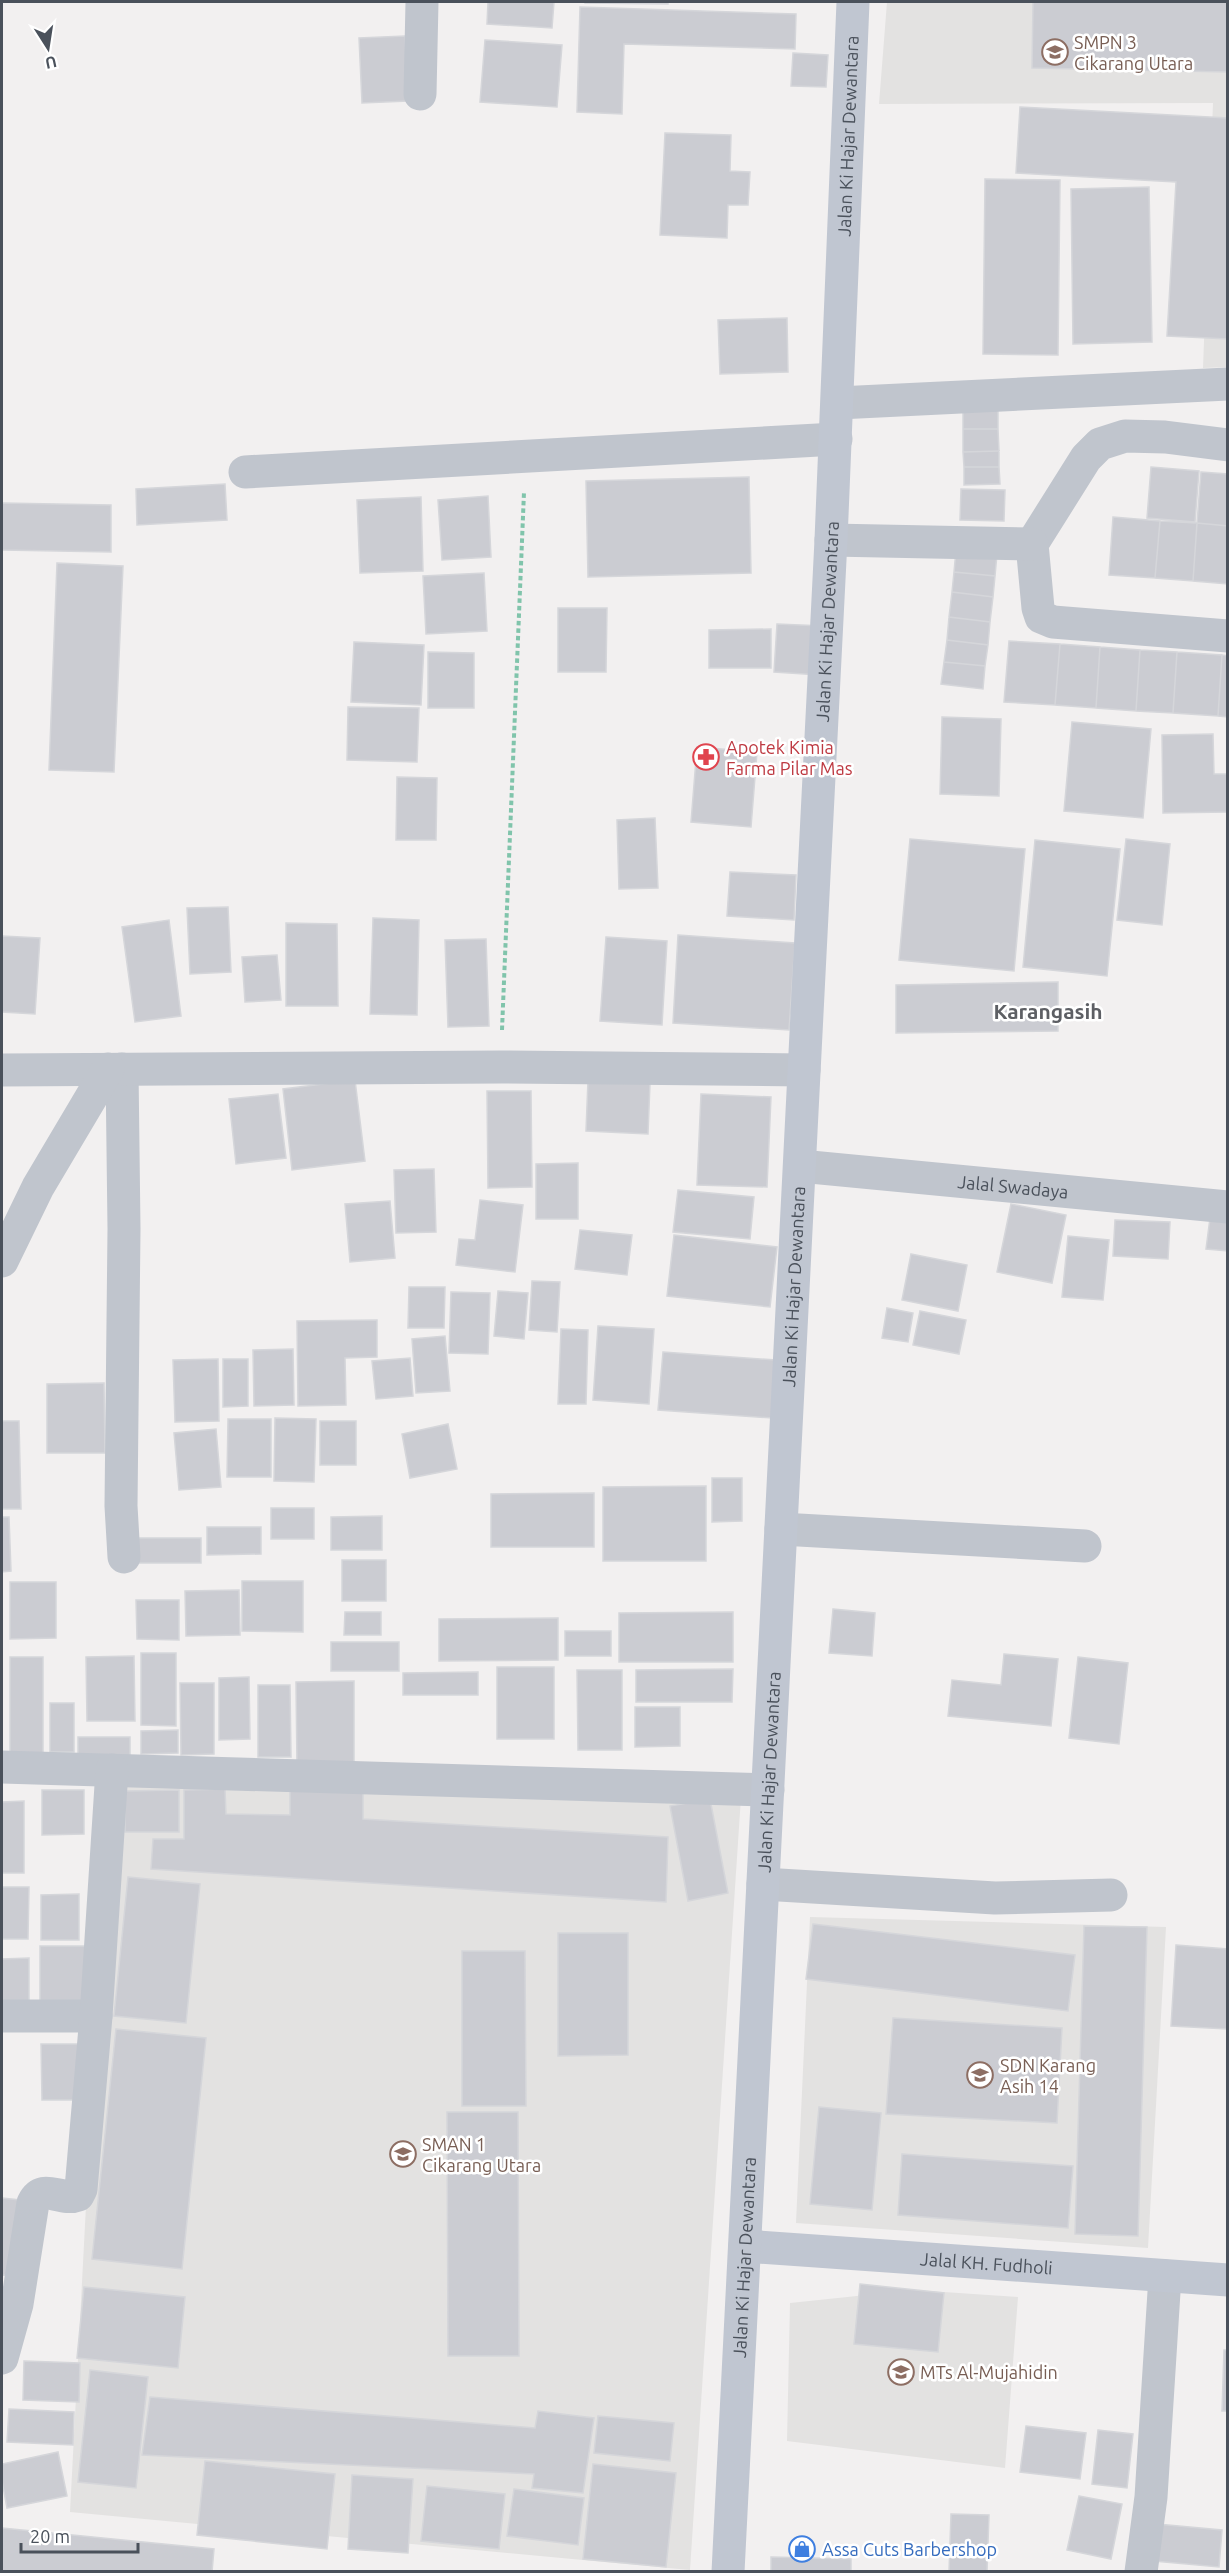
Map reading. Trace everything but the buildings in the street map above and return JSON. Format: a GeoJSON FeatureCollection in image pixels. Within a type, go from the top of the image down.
{"type":"FeatureCollection","features":[{"type":"Feature","properties":{"kind":"main road","name":"Jalan Ki Hajar Dewantara"},"geometry":{"type":"LineString","coordinates":[[728,2571],[838,403],[853,2]]}},
{"type":"Feature","properties":{"kind":"main road","name":"Jalal KH. Fudholi"},"geometry":{"type":"LineString","coordinates":[[745,2246],[1227,2280]]}},
{"type":"Feature","properties":{"kind":"street"},"geometry":{"type":"LineString","coordinates":[[420,94],[422,2]]}},
{"type":"Feature","properties":{"kind":"street"},"geometry":{"type":"LineString","coordinates":[[838,403],[1227,384]]}},
{"type":"Feature","properties":{"kind":"street"},"geometry":{"type":"LineString","coordinates":[[1227,445],[1165,437],[1125,436],[1100,444],[1086,458],[1032,544],[1038,608],[1041,617],[1053,622],[1227,636]]}},
{"type":"Feature","properties":{"kind":"street"},"geometry":{"type":"LineString","coordinates":[[244,472],[836,439]]}},
{"type":"Feature","properties":{"kind":"street"},"geometry":{"type":"LineString","coordinates":[[831,540],[1032,544]]}},
{"type":"Feature","properties":{"kind":"street"},"geometry":{"type":"LineString","coordinates":[[2,1070],[501,1067],[804,1070]]}},
{"type":"Feature","properties":{"kind":"street"},"geometry":{"type":"LineString","coordinates":[[2,1261],[14,1206],[115,1069]]}},
{"type":"Feature","properties":{"kind":"street"},"geometry":{"type":"LineString","coordinates":[[115,1069],[124,1229],[121,1506],[124,1557]]}},
{"type":"Feature","properties":{"kind":"street","name":"Jalal Swadaya"},"geometry":{"type":"LineString","coordinates":[[800,1166],[1227,1207]]}},
{"type":"Feature","properties":{"kind":"street"},"geometry":{"type":"LineString","coordinates":[[781,1529],[1085,1546]]}},
{"type":"Feature","properties":{"kind":"street"},"geometry":{"type":"LineString","coordinates":[[2,1767],[768,1790]]}},
{"type":"Feature","properties":{"kind":"street"},"geometry":{"type":"LineString","coordinates":[[4,2340],[17,2304],[33,2203],[37,2195],[43,2192],[71,2198],[78,2195],[81,2189],[96,2016],[112,1770]]}},
{"type":"Feature","properties":{"kind":"street"},"geometry":{"type":"LineString","coordinates":[[763,1884],[995,1898],[1111,1895]]}},
{"type":"Feature","properties":{"kind":"street"},"geometry":{"type":"LineString","coordinates":[[2,2016],[96,2016]]}},
{"type":"Feature","properties":{"kind":"street"},"geometry":{"type":"LineString","coordinates":[[1141,2571],[1151,2498],[1165,2276]]}},
{"type":"Feature","properties":{"kind":"path"},"geometry":{"type":"LineString","coordinates":[[501,1067],[525,457]]}},
{"type":"Feature","properties":{"kind":"shaded area","name":"SMPN 3 Cikarang Utara"},"geometry":{"type":"Polygon","coordinates":[[[887,2],[1227,2],[1227,367],[1203,368],[1213,103],[879,104],[887,2]]]}},
{"type":"Feature","properties":{"kind":"shaded area","name":"SMAN 1 Cikarang Utara"},"geometry":{"type":"Polygon","coordinates":[[[108,1785],[741,1797],[690,2570],[70,2512],[108,1785]]]}},
{"type":"Feature","properties":{"kind":"shaded area","name":"SDN Karang Asih 14"},"geometry":{"type":"Polygon","coordinates":[[[810,1917],[1166,1927],[1148,2248],[796,2223],[810,1917]]]}},
{"type":"Feature","properties":{"kind":"shaded area","name":"MTs Al-Mujahidin"},"geometry":{"type":"Polygon","coordinates":[[[914,2290],[1018,2297],[1005,2468],[787,2441],[790,2303],[914,2290]]]}},
{"type":"Feature","properties":{"kind":"place","name":"SMPN 3 Cikarang Utara"},"geometry":{"type":"Point","coordinates":[1055,52]}},
{"type":"Feature","properties":{"kind":"place","name":"Apotek Kimia Farma Pilar Mas"},"geometry":{"type":"Point","coordinates":[706,757]}},
{"type":"Feature","properties":{"kind":"place","name":"SDN Karang Asih 14"},"geometry":{"type":"Point","coordinates":[980,2075]}},
{"type":"Feature","properties":{"kind":"place","name":"SMAN 1 Cikarang Utara"},"geometry":{"type":"Point","coordinates":[403,2154]}},
{"type":"Feature","properties":{"kind":"place","name":"MTs Al-Mujahidin"},"geometry":{"type":"Point","coordinates":[901,2372]}},
{"type":"Feature","properties":{"kind":"place","name":"Assa Cuts Barbershop"},"geometry":{"type":"Point","coordinates":[802,2549]}},
{"type":"Feature","properties":{"kind":"district","name":"Karangasih"},"geometry":{"type":"Point","coordinates":[1048,1011]}}]}
